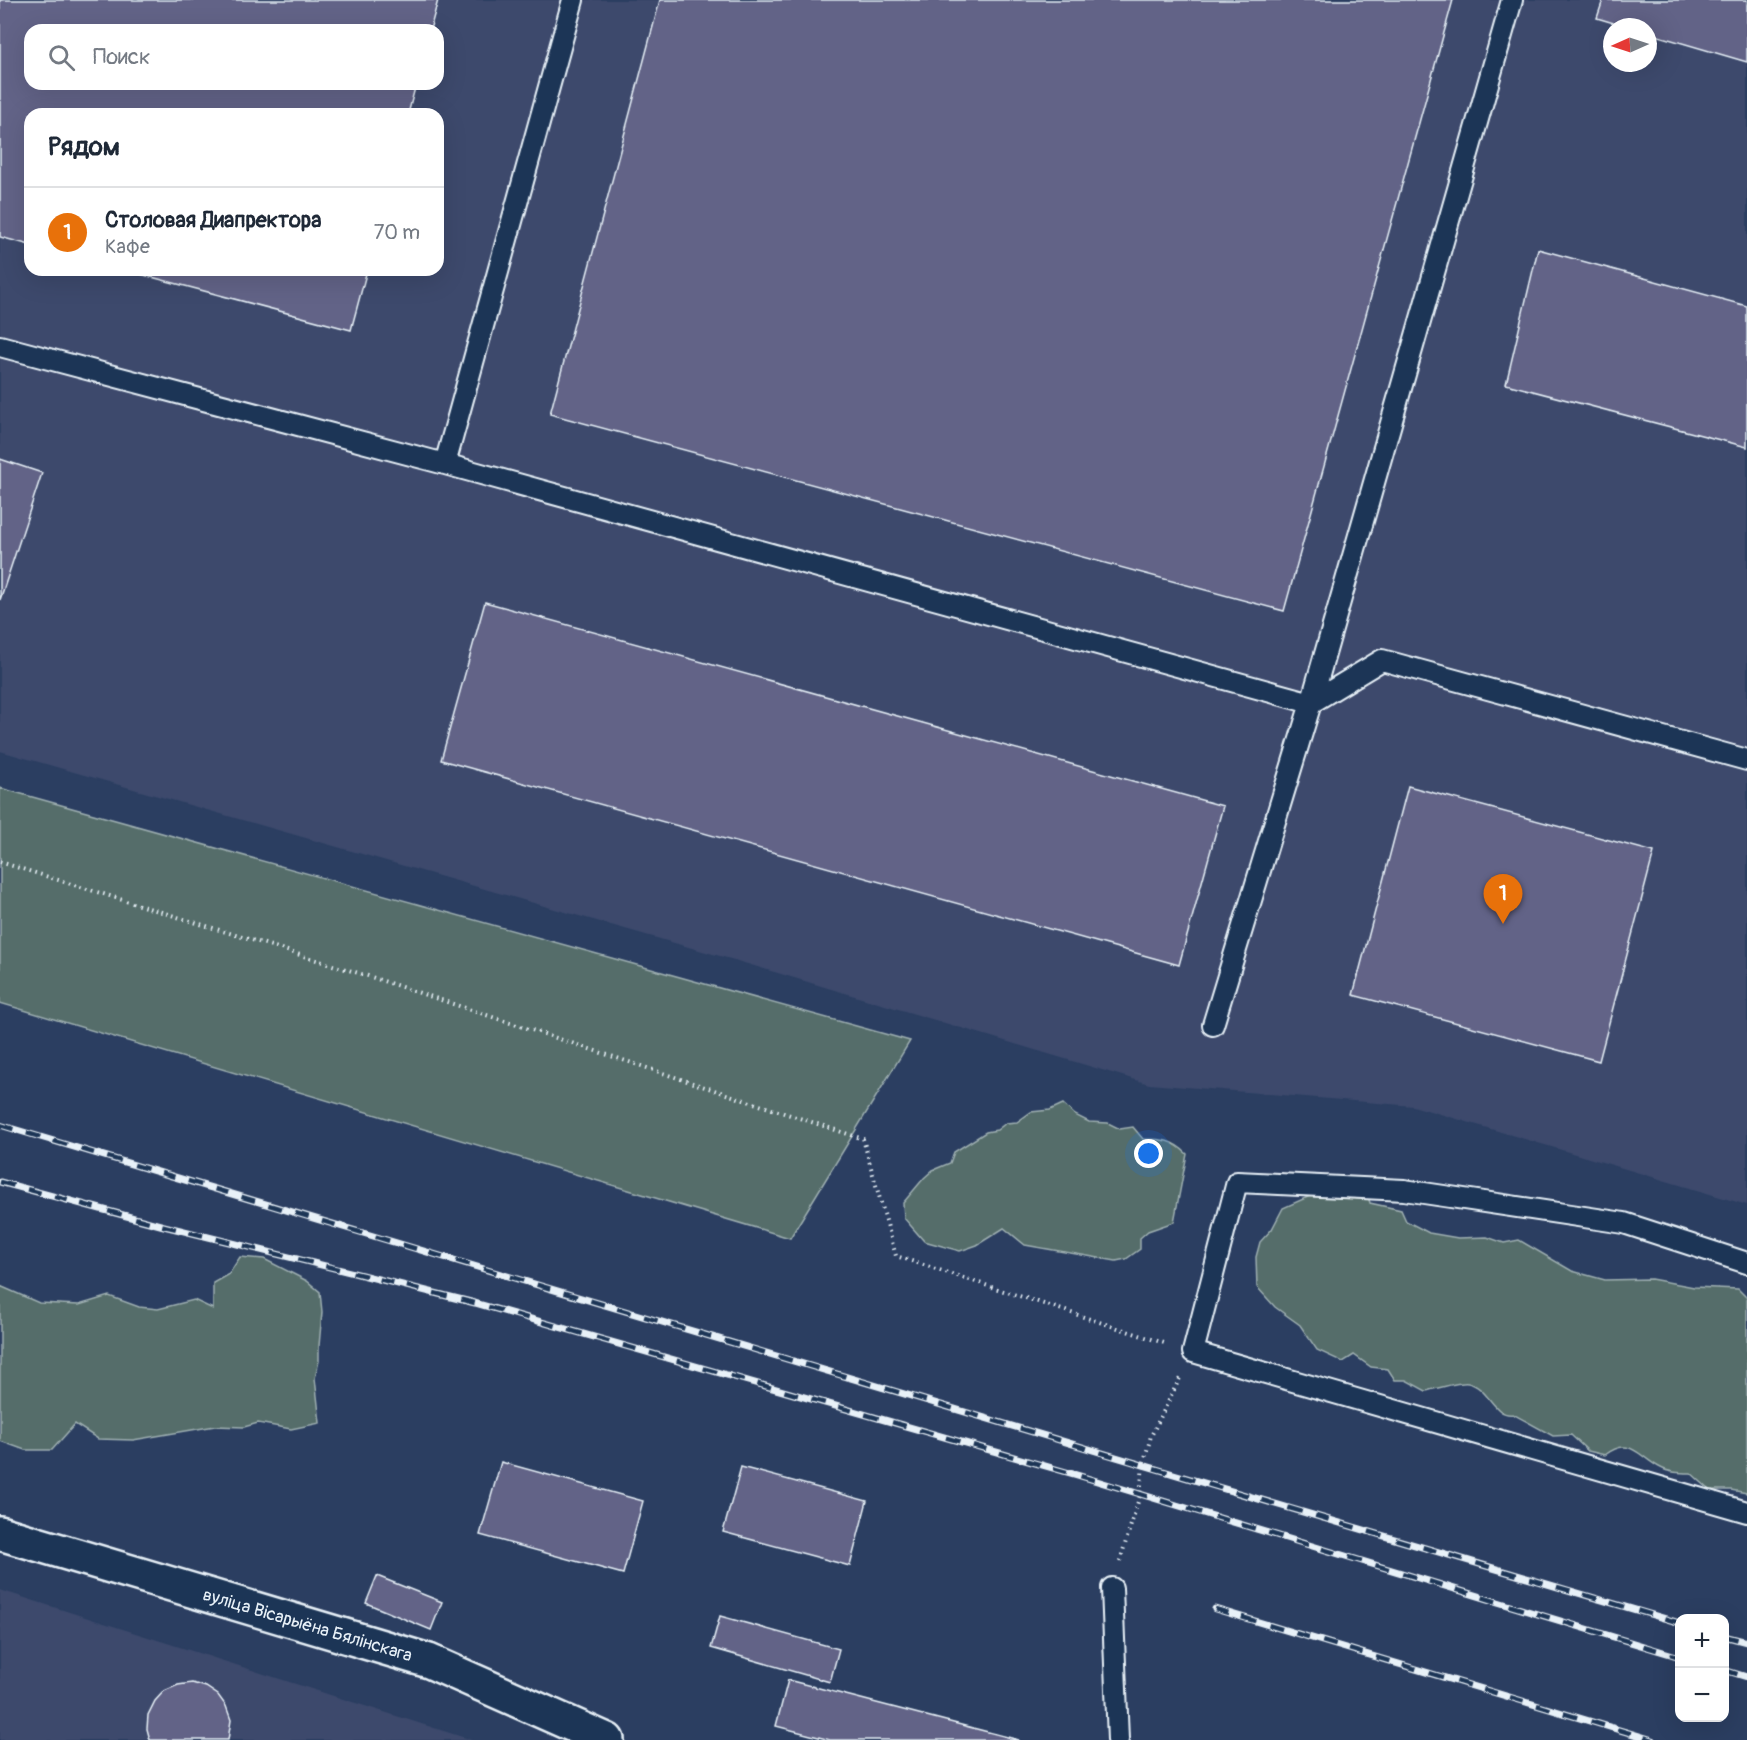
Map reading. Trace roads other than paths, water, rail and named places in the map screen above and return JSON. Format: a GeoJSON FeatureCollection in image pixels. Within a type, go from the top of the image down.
{"type":"FeatureCollection","features":[{"type":"Feature","properties":{"kind":"street","name":"вуліца Вісарыёна Бялінскага"},"geometry":{"type":"LineString","coordinates":[[0,1533],[429,1661],[607,1740]]}},
{"type":"Feature","properties":{"kind":"lane"},"geometry":{"type":"LineString","coordinates":[[445,464],[573,0]]}},
{"type":"Feature","properties":{"kind":"lane"},"geometry":{"type":"LineString","coordinates":[[1214,1025],[1311,703],[1512,0]]}},
{"type":"Feature","properties":{"kind":"lane"},"geometry":{"type":"LineString","coordinates":[[0,346],[445,464],[1311,703],[1382,660],[1747,760]]}},
{"type":"Feature","properties":{"kind":"lane"},"geometry":{"type":"LineString","coordinates":[[1747,1263],[1624,1223],[1404,1190],[1237,1182],[1193,1352],[1747,1512]]}},
{"type":"Feature","properties":{"kind":"lane"},"geometry":{"type":"LineString","coordinates":[[1112,1588],[1118,1740]]}},
{"type":"Feature","properties":{"kind":"railway"},"geometry":{"type":"LineString","coordinates":[[0,1125],[1675,1622]]}},
{"type":"Feature","properties":{"kind":"railway"},"geometry":{"type":"LineString","coordinates":[[0,1182],[164,1226],[475,1303],[1077,1475],[1675,1655]]}},
{"type":"Feature","properties":{"kind":"railway"},"geometry":{"type":"LineString","coordinates":[[1215,1609],[1653,1740]]}},
{"type":"Feature","properties":{"kind":"railway"},"geometry":{"type":"LineString","coordinates":[[1729,1637],[1747,1642]]}},
{"type":"Feature","properties":{"kind":"railway"},"geometry":{"type":"LineString","coordinates":[[1729,1672],[1747,1677]]}},
{"type":"Feature","properties":{"kind":"place","name":"Столовая Диапректора"},"geometry":{"type":"Point","coordinates":[1503,924]}}]}
